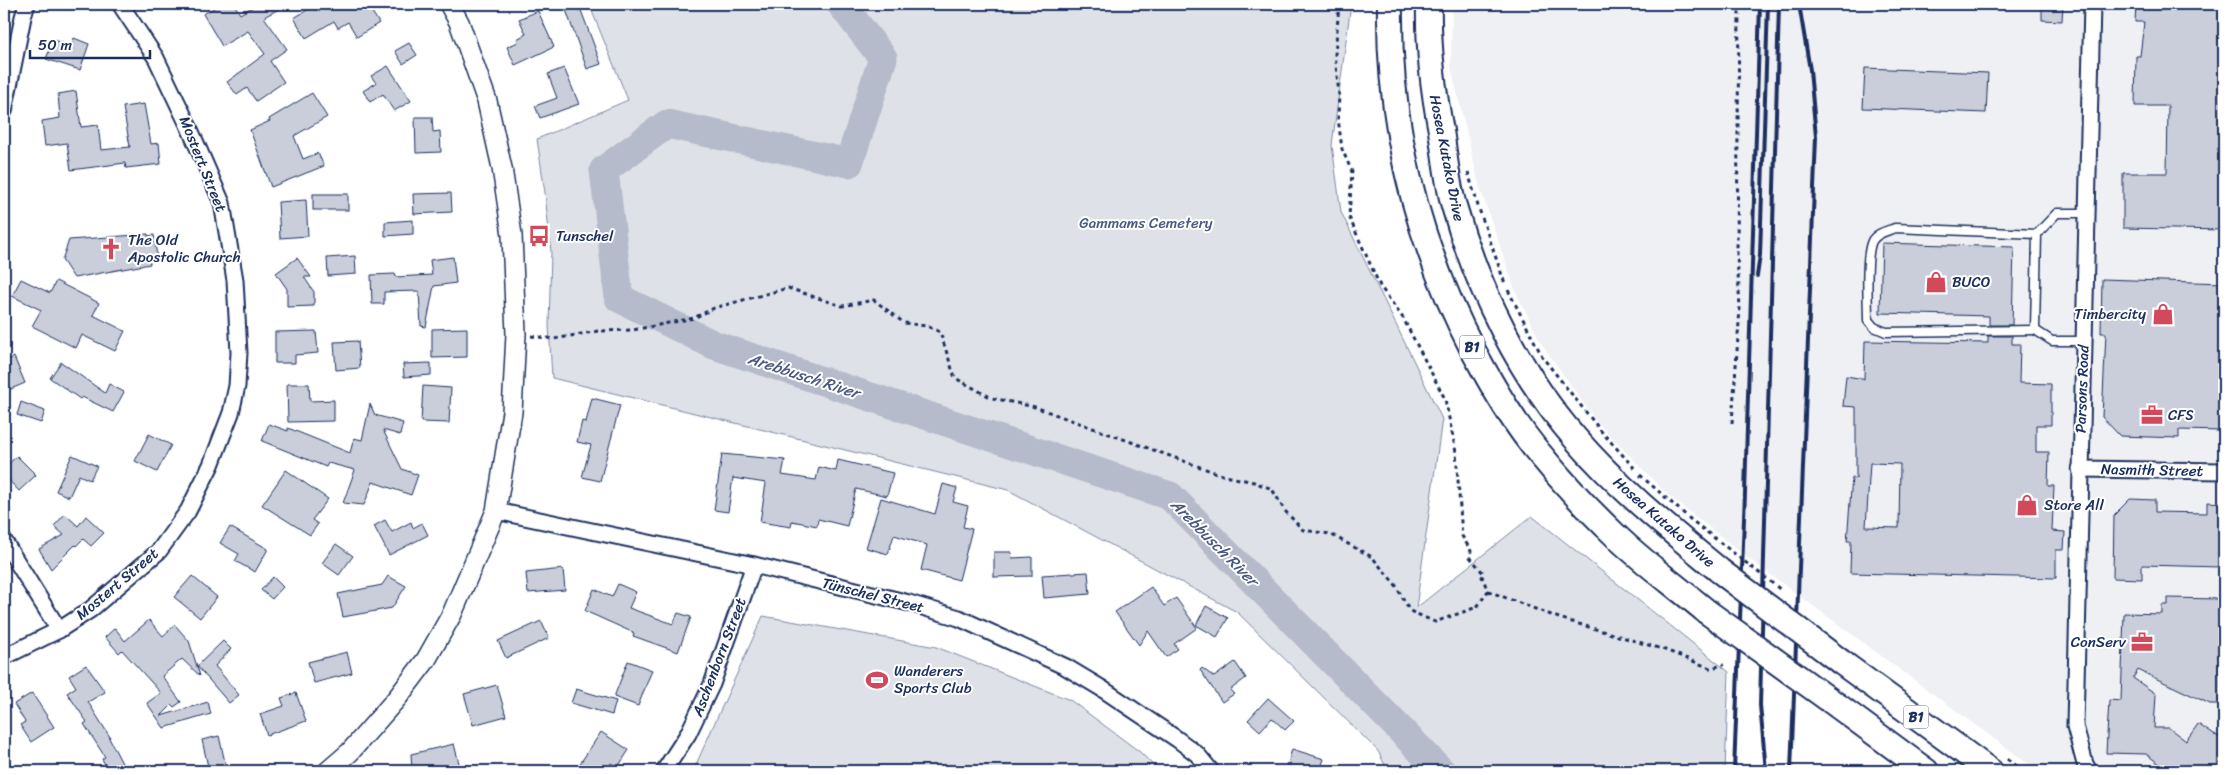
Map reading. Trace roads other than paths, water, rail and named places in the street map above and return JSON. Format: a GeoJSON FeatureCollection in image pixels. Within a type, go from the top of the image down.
{"type":"FeatureCollection","features":[{"type":"Feature","properties":{"kind":"main road","name":"B1"},"geometry":{"type":"LineString","coordinates":[[1390,4],[1391,60],[1404,158],[1424,238],[1442,284],[1464,331],[1486,374],[1512,416],[1544,459],[1615,536],[1706,611],[1926,771]]}},
{"type":"Feature","properties":{"kind":"main road","name":"Hosea Kutako Drive"},"geometry":{"type":"LineString","coordinates":[[1429,4],[1433,85],[1453,204],[1476,272],[1498,317],[1539,390],[1576,439],[1629,496],[1720,571],[1990,771]]}},
{"type":"Feature","properties":{"kind":"street","name":"Mostert Street"},"geometry":{"type":"LineString","coordinates":[[4,657],[59,630],[90,610],[159,551],[182,519],[212,465],[232,414],[237,386],[239,353],[235,280],[222,204],[189,127],[156,58],[120,4]]}},
{"type":"Feature","properties":{"kind":"street"},"geometry":{"type":"LineString","coordinates":[[328,771],[350,752],[398,697],[435,645],[468,579],[496,511],[512,412],[516,334],[512,235],[502,168],[487,100],[459,22],[449,4]]}},
{"type":"Feature","properties":{"kind":"street","name":"Parsons Road"},"geometry":{"type":"LineString","coordinates":[[2090,771],[2075,726],[2092,4]]}},
{"type":"Feature","properties":{"kind":"street"},"geometry":{"type":"LineString","coordinates":[[4,111],[24,8]]}},
{"type":"Feature","properties":{"kind":"street","name":"Nasmith Street"},"geometry":{"type":"LineString","coordinates":[[2080,469],[2224,472]]}},
{"type":"Feature","properties":{"kind":"street","name":"Tünschel Street"},"geometry":{"type":"LineString","coordinates":[[496,511],[754,565],[910,603],[959,618],[1047,658],[1133,707],[1197,754],[1212,771]]}},
{"type":"Feature","properties":{"kind":"street"},"geometry":{"type":"LineString","coordinates":[[4,540],[59,630]]}},
{"type":"Feature","properties":{"kind":"street","name":"Aschenborn Street"},"geometry":{"type":"LineString","coordinates":[[664,771],[688,734],[712,684],[754,565]]}},
{"type":"Feature","properties":{"kind":"lane"},"geometry":{"type":"LineString","coordinates":[[2035,330],[2037,234],[2057,212],[2088,213]]}},
{"type":"Feature","properties":{"kind":"lane"},"geometry":{"type":"LineString","coordinates":[[2037,234],[1895,228],[1880,233],[1872,241],[1869,264],[1868,320],[1874,327],[1886,332],[2035,330],[2052,341],[2084,341]]}},
{"type":"Feature","properties":{"kind":"waterway","name":"Arebbusch River"},"geometry":{"type":"LineString","coordinates":[[841,4],[883,58],[849,163],[667,124],[604,170],[619,298],[714,345],[1170,496],[1441,771]]}},
{"type":"Feature","properties":{"kind":"railway"},"geometry":{"type":"LineString","coordinates":[[1734,771],[1745,493],[1760,4]]}},
{"type":"Feature","properties":{"kind":"railway"},"geometry":{"type":"LineString","coordinates":[[1757,276],[1760,255],[1768,4]]}},
{"type":"Feature","properties":{"kind":"railway"},"geometry":{"type":"LineString","coordinates":[[1766,771],[1760,705],[1779,4]]}},
{"type":"Feature","properties":{"kind":"railway"},"geometry":{"type":"LineString","coordinates":[[1791,771],[1816,137],[1810,70],[1799,4]]}},
{"type":"Feature","properties":{"kind":"place","name":"Tunschel"},"geometry":{"type":"Point","coordinates":[539,236]}},
{"type":"Feature","properties":{"kind":"place","name":"The Old Apostolic Church"},"geometry":{"type":"Point","coordinates":[111,249]}},
{"type":"Feature","properties":{"kind":"place","name":"BUCO"},"geometry":{"type":"Point","coordinates":[1936,282]}},
{"type":"Feature","properties":{"kind":"place","name":"Timbercity"},"geometry":{"type":"Point","coordinates":[2163,314]}},
{"type":"Feature","properties":{"kind":"place","name":"CFS"},"geometry":{"type":"Point","coordinates":[2152,415]}},
{"type":"Feature","properties":{"kind":"place","name":"Store All"},"geometry":{"type":"Point","coordinates":[2027,505]}},
{"type":"Feature","properties":{"kind":"place","name":"ConServ"},"geometry":{"type":"Point","coordinates":[2142,642]}},
{"type":"Feature","properties":{"kind":"place","name":"Wanderers Sports Club"},"geometry":{"type":"Point","coordinates":[877,680]}},
{"type":"Feature","properties":{"kind":"park label","name":"Gammams Cemetery"},"geometry":{"type":"Point","coordinates":[1146,223]}}]}
